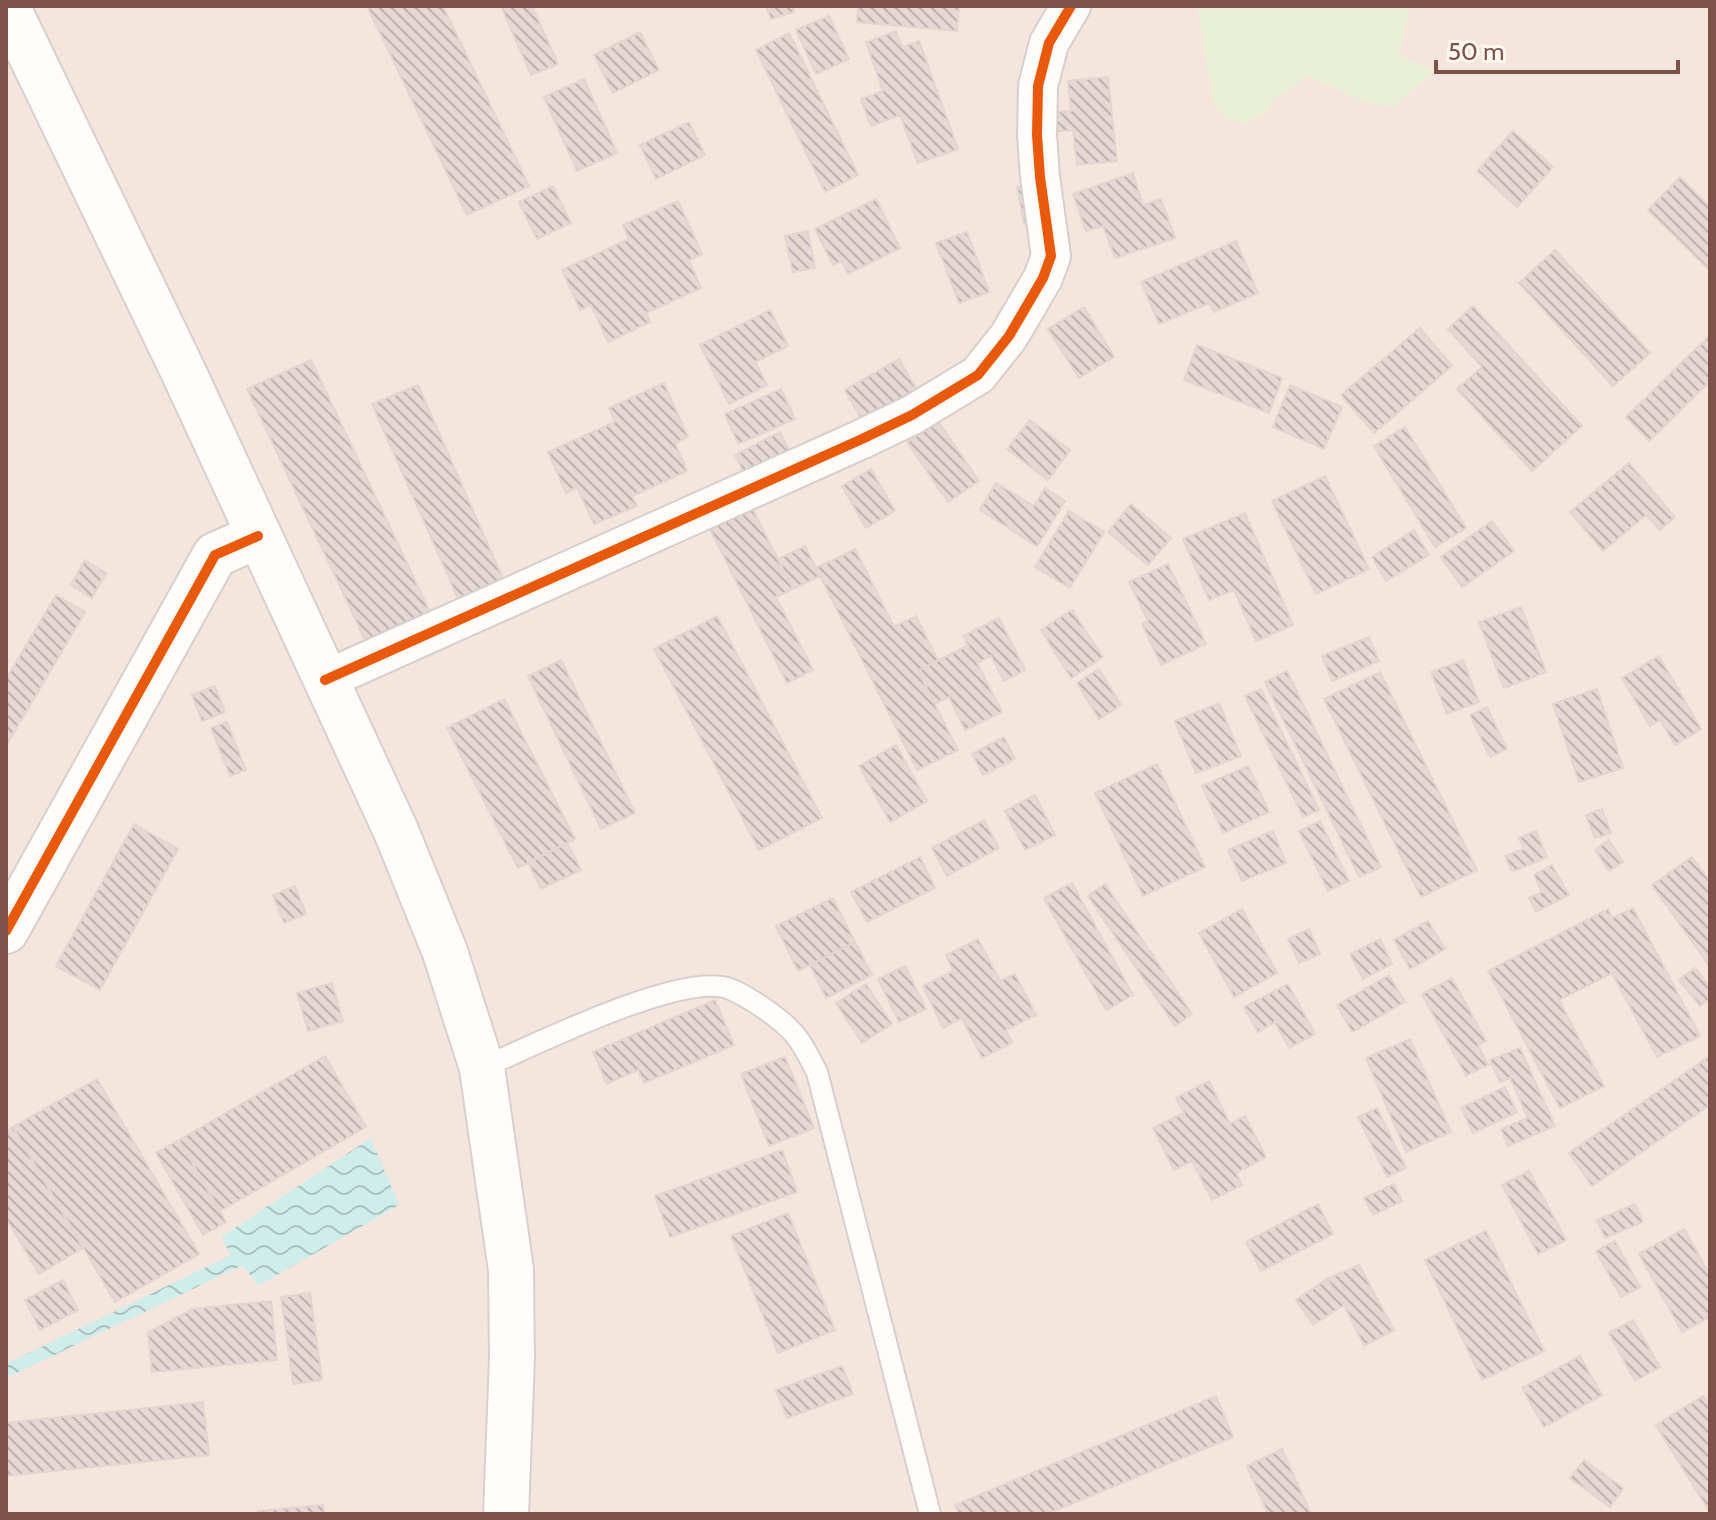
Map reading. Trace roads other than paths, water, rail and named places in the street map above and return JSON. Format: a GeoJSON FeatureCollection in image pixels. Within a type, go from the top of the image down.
{"type":"FeatureCollection","features":[{"type":"Feature","properties":{"kind":"main road"},"geometry":{"type":"LineString","coordinates":[[7,6],[183,371],[396,831],[445,952],[482,1068],[511,1270],[512,1358],[506,1514]]}},
{"type":"Feature","properties":{"kind":"main road"},"geometry":{"type":"LineString","coordinates":[[6,931],[215,555],[258,536]]}},
{"type":"Feature","properties":{"kind":"street"},"geometry":{"type":"LineString","coordinates":[[325,680],[862,439],[912,415],[978,375],[1009,336],[1043,278],[1051,256],[1040,177],[1038,86],[1049,43],[1071,6]]}},
{"type":"Feature","properties":{"kind":"lane"},"geometry":{"type":"LineString","coordinates":[[482,1068],[637,1001],[689,989],[728,988],[796,1035],[817,1072],[930,1514]]}},
{"type":"Feature","properties":{"kind":"water"},"geometry":{"type":"Polygon","coordinates":[[[371,1138],[399,1205],[258,1286],[243,1265],[6,1378],[6,1364],[231,1255],[221,1237],[371,1138]]]}}]}
